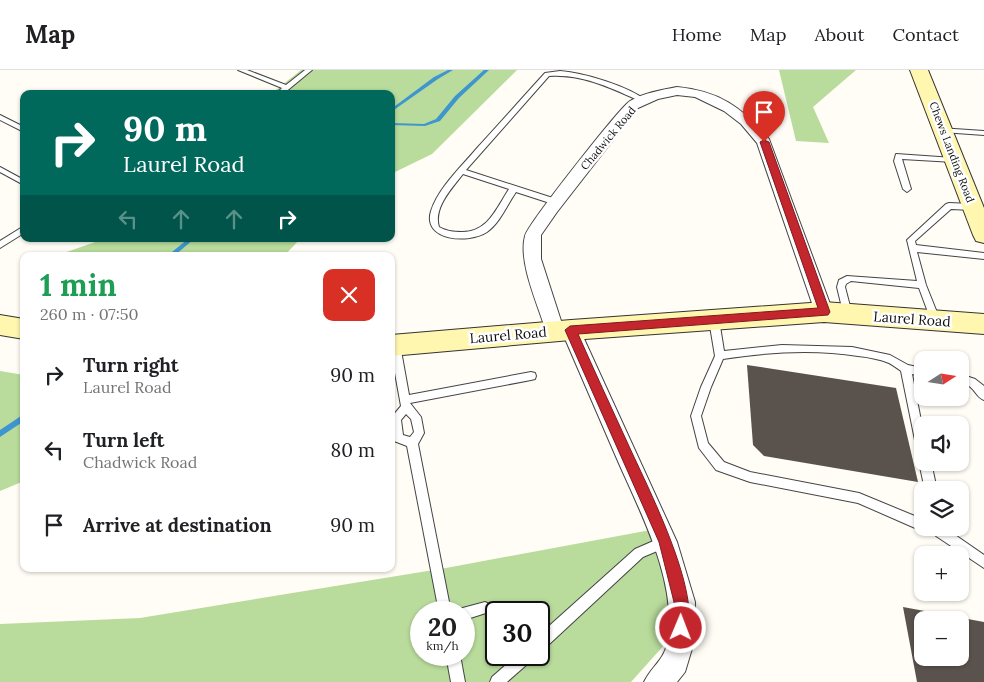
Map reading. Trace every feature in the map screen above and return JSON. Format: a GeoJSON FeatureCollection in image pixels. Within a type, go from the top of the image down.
{"type":"FeatureCollection","features":[{"type":"Feature","properties":{"kind":"main road","name":"Chews Landing Road"},"geometry":{"type":"LineString","coordinates":[[919,70],[984,235]]}},
{"type":"Feature","properties":{"kind":"main road","name":"Laurel Road"},"geometry":{"type":"LineString","coordinates":[[395,346],[563,331],[836,313],[984,324]]}},
{"type":"Feature","properties":{"kind":"main road"},"geometry":{"type":"LineString","coordinates":[[0,325],[20,328]]}},
{"type":"Feature","properties":{"kind":"street","name":"Chadwick Road"},"geometry":{"type":"LineString","coordinates":[[658,682],[676,663],[681,642],[682,602],[665,542],[563,331],[532,259],[534,235],[556,202],[633,105],[654,96],[677,92],[698,93],[730,108],[746,121],[764,142],[836,313]]}},
{"type":"Feature","properties":{"kind":"lane"},"geometry":{"type":"LineString","coordinates":[[241,70],[287,88]]}},
{"type":"Feature","properties":{"kind":"lane"},"geometry":{"type":"LineString","coordinates":[[284,90],[309,70]]}},
{"type":"Feature","properties":{"kind":"lane"},"geometry":{"type":"LineString","coordinates":[[514,188],[484,230],[467,235],[446,235],[435,228],[433,222],[435,211],[442,196],[461,171],[548,74],[560,71],[574,71],[592,75],[644,100]]}},
{"type":"Feature","properties":{"kind":"lane"},"geometry":{"type":"LineString","coordinates":[[0,117],[20,128]]}},
{"type":"Feature","properties":{"kind":"lane"},"geometry":{"type":"LineString","coordinates":[[942,130],[984,134]]}},
{"type":"Feature","properties":{"kind":"lane"},"geometry":{"type":"LineString","coordinates":[[907,189],[898,161],[899,156],[954,160]]}},
{"type":"Feature","properties":{"kind":"lane"},"geometry":{"type":"LineString","coordinates":[[0,169],[20,181]]}},
{"type":"Feature","properties":{"kind":"lane"},"geometry":{"type":"LineString","coordinates":[[461,171],[556,202]]}},
{"type":"Feature","properties":{"kind":"lane"},"geometry":{"type":"LineString","coordinates":[[935,320],[922,285],[912,248],[912,240],[946,208],[955,205],[972,206]]}},
{"type":"Feature","properties":{"kind":"lane"},"geometry":{"type":"LineString","coordinates":[[0,245],[20,232]]}},
{"type":"Feature","properties":{"kind":"lane"},"geometry":{"type":"LineString","coordinates":[[912,248],[984,256]]}},
{"type":"Feature","properties":{"kind":"lane"},"geometry":{"type":"LineString","coordinates":[[836,313],[842,282],[845,278],[922,285]]}},
{"type":"Feature","properties":{"kind":"lane"},"geometry":{"type":"LineString","coordinates":[[714,320],[720,356],[696,416],[703,445],[720,466],[750,477],[859,498],[914,522]]}},
{"type":"Feature","properties":{"kind":"lane"},"geometry":{"type":"LineString","coordinates":[[720,356],[746,350],[826,349],[875,355],[892,360],[906,370],[914,371]]}},
{"type":"Feature","properties":{"kind":"lane"},"geometry":{"type":"LineString","coordinates":[[395,356],[405,404],[416,417],[418,432],[412,443],[443,601]]}},
{"type":"Feature","properties":{"kind":"lane"},"geometry":{"type":"LineString","coordinates":[[906,370],[915,416]]}},
{"type":"Feature","properties":{"kind":"lane"},"geometry":{"type":"LineString","coordinates":[[412,443],[398,438],[396,420],[405,404],[531,376]]}},
{"type":"Feature","properties":{"kind":"lane"},"geometry":{"type":"LineString","coordinates":[[969,380],[982,389],[984,396]]}},
{"type":"Feature","properties":{"kind":"lane"},"geometry":{"type":"LineString","coordinates":[[946,536],[984,562]]}},
{"type":"Feature","properties":{"kind":"lane"},"geometry":{"type":"LineString","coordinates":[[550,634],[639,553],[665,542]]}},
{"type":"Feature","properties":{"kind":"lane"},"geometry":{"type":"LineString","coordinates":[[475,611],[485,608]]}},
{"type":"Feature","properties":{"kind":"lane"},"geometry":{"type":"LineString","coordinates":[[455,666],[458,682]]}},
{"type":"Feature","properties":{"kind":"lane"},"geometry":{"type":"LineString","coordinates":[[497,682],[515,666]]}},
{"type":"Feature","properties":{"kind":"green space"},"geometry":{"type":"Polygon","coordinates":[[[301,70],[517,70],[432,154],[395,172],[395,90],[276,90],[301,70]]]}},
{"type":"Feature","properties":{"kind":"green space"},"geometry":{"type":"Polygon","coordinates":[[[779,70],[856,70],[813,107],[829,143],[796,141],[779,70]]]}},
{"type":"Feature","properties":{"kind":"green space"},"geometry":{"type":"Polygon","coordinates":[[[95,242],[297,242],[288,252],[67,252],[95,242]]]}},
{"type":"Feature","properties":{"kind":"green space"},"geometry":{"type":"Polygon","coordinates":[[[0,371],[20,374],[20,483],[0,491],[0,371]]]}},
{"type":"Feature","properties":{"kind":"green space"},"geometry":{"type":"Polygon","coordinates":[[[656,529],[674,634],[631,682],[0,682],[0,624],[140,618],[446,568],[656,529]]]}},
{"type":"Feature","properties":{"kind":"building"},"geometry":{"type":"Polygon","coordinates":[[[747,365],[896,388],[918,481],[764,456],[753,445],[747,365]]]}},
{"type":"Feature","properties":{"kind":"building"},"geometry":{"type":"Polygon","coordinates":[[[903,607],[925,611],[914,611],[914,666],[903,607]]]}},
{"type":"Feature","properties":{"kind":"building"},"geometry":{"type":"Polygon","coordinates":[[[969,619],[984,622],[984,682],[917,682],[914,666],[969,666],[969,619]]]}},
{"type":"Feature","properties":{"kind":"waterway"},"geometry":{"type":"LineString","coordinates":[[395,108],[436,78],[451,70]]}},
{"type":"Feature","properties":{"kind":"waterway"},"geometry":{"type":"LineString","coordinates":[[395,124],[425,125],[438,120],[457,97],[487,70]]}},
{"type":"Feature","properties":{"kind":"waterway"},"geometry":{"type":"LineString","coordinates":[[175,252],[187,242]]}},
{"type":"Feature","properties":{"kind":"waterway"},"geometry":{"type":"LineString","coordinates":[[0,434],[20,420]]}},
{"type":"Feature","properties":{"kind":"route"},"geometry":{"type":"LineString","coordinates":[[681,628],[682,602],[665,542],[570,330],[824,312],[764,142]]}}]}
